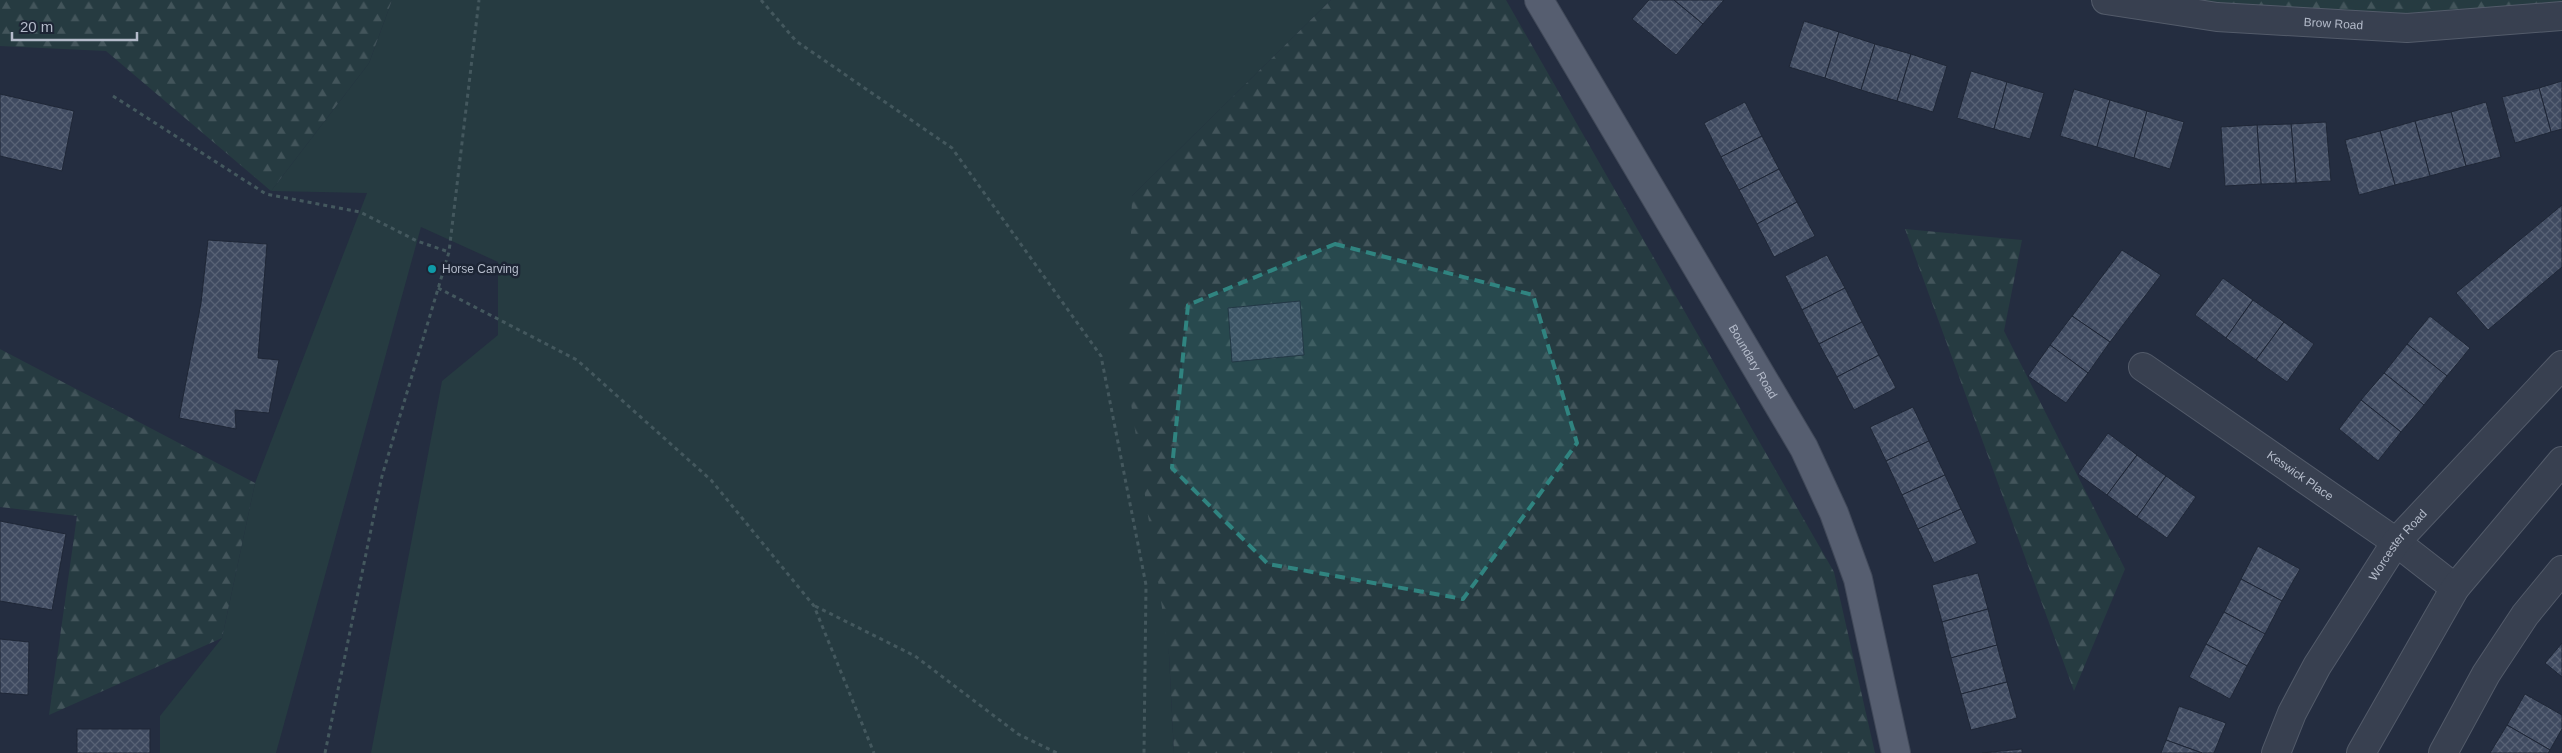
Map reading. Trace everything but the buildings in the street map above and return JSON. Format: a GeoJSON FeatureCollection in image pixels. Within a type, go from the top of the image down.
{"type":"FeatureCollection","features":[{"type":"Feature","properties":{"kind":"main road","name":"Boundary Road"},"geometry":{"type":"LineString","coordinates":[[1539,0],[1804,448],[1834,513],[1858,579],[1896,753]]}},
{"type":"Feature","properties":{"kind":"street","name":"Brow Road"},"geometry":{"type":"LineString","coordinates":[[2106,0],[2217,17],[2407,28],[2562,16]]}},
{"type":"Feature","properties":{"kind":"street","name":"Worcester Road"},"geometry":{"type":"LineString","coordinates":[[2276,753],[2292,714],[2317,666],[2396,542],[2562,365]]}},
{"type":"Feature","properties":{"kind":"street","name":"Keswick Place"},"geometry":{"type":"LineString","coordinates":[[2143,367],[2396,542],[2455,588]]}},
{"type":"Feature","properties":{"kind":"street"},"geometry":{"type":"LineString","coordinates":[[2361,753],[2455,588],[2562,461]]}},
{"type":"Feature","properties":{"kind":"street"},"geometry":{"type":"LineString","coordinates":[[2443,753],[2496,659],[2525,615],[2562,570]]}},
{"type":"Feature","properties":{"kind":"path"},"geometry":{"type":"LineString","coordinates":[[325,753],[382,476],[449,252],[479,0]]}},
{"type":"Feature","properties":{"kind":"path"},"geometry":{"type":"LineString","coordinates":[[761,0],[796,41],[952,148],[1101,356],[1146,585],[1144,753]]}},
{"type":"Feature","properties":{"kind":"path"},"geometry":{"type":"LineString","coordinates":[[113,96],[266,194],[360,212],[416,241],[449,252]]}},
{"type":"Feature","properties":{"kind":"path"},"geometry":{"type":"LineString","coordinates":[[438,288],[577,360],[711,480],[814,606],[874,753]]}},
{"type":"Feature","properties":{"kind":"path"},"geometry":{"type":"LineString","coordinates":[[814,606],[915,656],[1018,734],[1057,753]]}},
{"type":"Feature","properties":{"kind":"highlighted area"},"geometry":{"type":"Polygon","coordinates":[[[1335,244],[1533,295],[1577,443],[1463,599],[1268,564],[1172,468],[1188,305],[1335,244]]]}},
{"type":"Feature","properties":{"kind":"green space"},"geometry":{"type":"Polygon","coordinates":[[[0,0],[392,0],[369,63],[271,191],[106,51],[0,46],[0,0]]]}},
{"type":"Feature","properties":{"kind":"green space"},"geometry":{"type":"Polygon","coordinates":[[[392,0],[1331,0],[1132,196],[1169,654],[1174,753],[371,753],[442,381],[498,335],[498,262],[421,227],[276,753],[160,753],[160,716],[222,638],[255,483],[367,193],[271,191],[369,63],[392,0]]]}},
{"type":"Feature","properties":{"kind":"green space"},"geometry":{"type":"Polygon","coordinates":[[[1331,0],[1506,0],[1834,572],[1875,753],[1174,753],[1169,654],[1127,377],[1132,196],[1331,0]]]}},
{"type":"Feature","properties":{"kind":"green space"},"geometry":{"type":"Polygon","coordinates":[[[2106,0],[2562,0],[2562,16],[2407,28],[2106,0]]]}},
{"type":"Feature","properties":{"kind":"green space"},"geometry":{"type":"Polygon","coordinates":[[[1905,229],[2022,240],[2004,331],[2125,569],[2074,691],[1905,229]]]}},
{"type":"Feature","properties":{"kind":"green space"},"geometry":{"type":"Polygon","coordinates":[[[0,349],[255,483],[222,638],[49,715],[77,516],[0,507],[0,349]]]}},
{"type":"Feature","properties":{"kind":"place","name":"Horse Carving"},"geometry":{"type":"Point","coordinates":[432,269]}}]}
